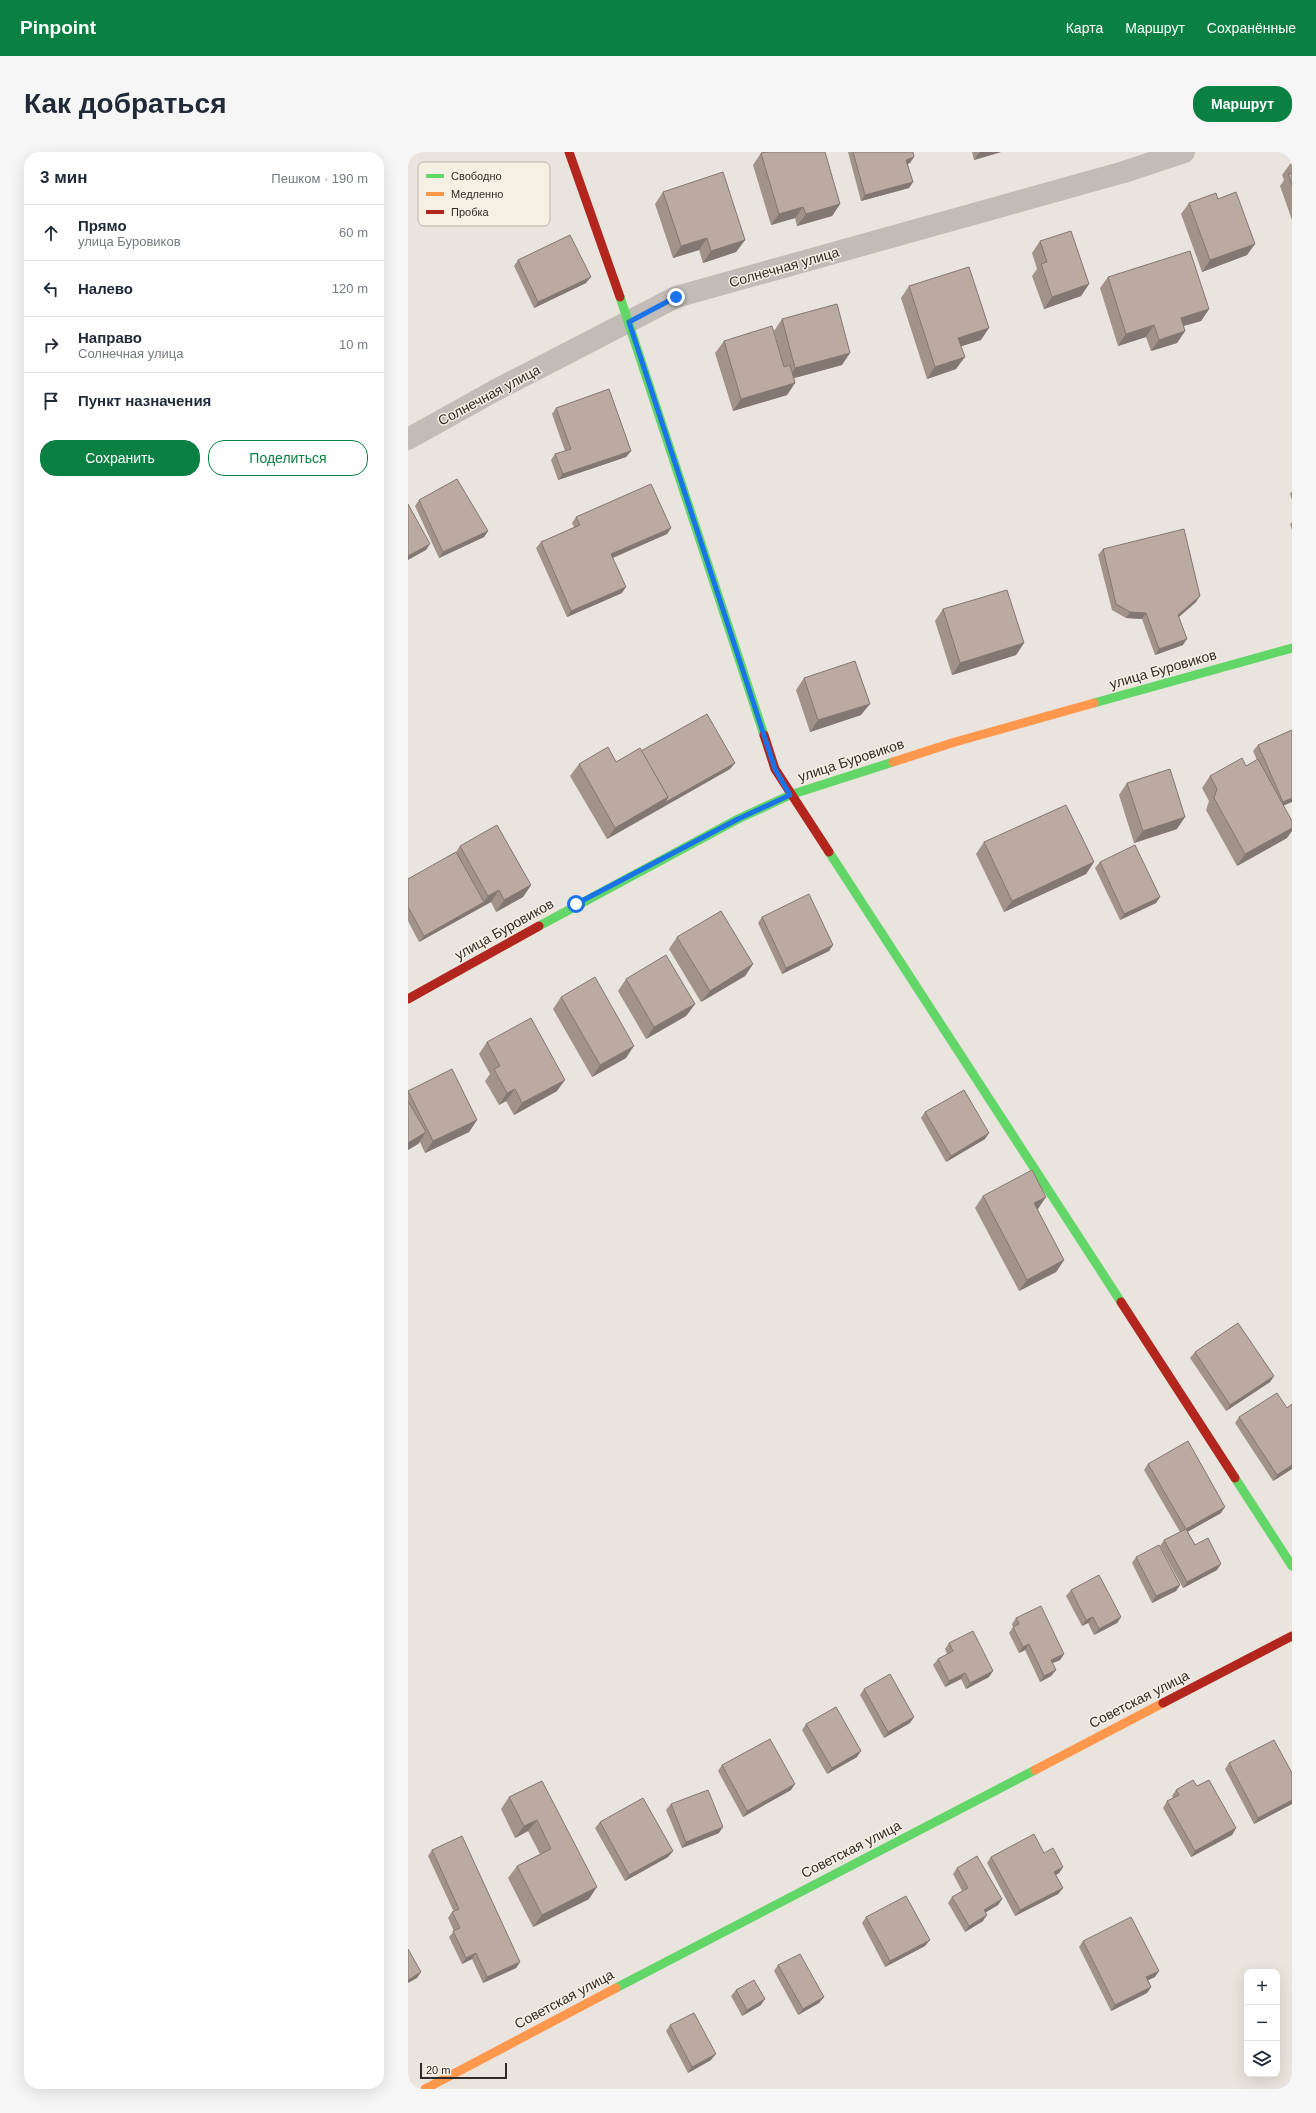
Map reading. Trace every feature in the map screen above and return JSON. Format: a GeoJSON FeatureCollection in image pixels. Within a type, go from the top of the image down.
{"type":"FeatureCollection","features":[{"type":"Feature","properties":{"kind":"street"},"geometry":{"type":"LineString","coordinates":[[569,152],[629,322],[775,769],[790,795],[1292,1566]]}},
{"type":"Feature","properties":{"kind":"street","name":"Солнечная улица"},"geometry":{"type":"LineString","coordinates":[[408,439],[494,391],[676,297],[1124,172],[1184,152]]}},
{"type":"Feature","properties":{"kind":"street","name":"улица Буровиков"},"geometry":{"type":"LineString","coordinates":[[408,999],[576,904],[738,819],[790,795],[955,742],[1292,648]]}},
{"type":"Feature","properties":{"kind":"street","name":"Советская улица"},"geometry":{"type":"LineString","coordinates":[[425,2089],[631,1979],[1292,1636]]}},
{"type":"Feature","properties":{"kind":"building"},"geometry":{"type":"Polygon","coordinates":[[[825,152],[840,204],[806,214],[803,207],[779,214],[761,153],[825,152]]]}},
{"type":"Feature","properties":{"kind":"building"},"geometry":{"type":"Polygon","coordinates":[[[853,152],[913,152],[914,157],[906,160],[913,182],[865,195],[853,152]]]}},
{"type":"Feature","properties":{"kind":"building"},"geometry":{"type":"Polygon","coordinates":[[[723,172],[745,240],[711,251],[707,238],[681,246],[663,192],[723,172]]]}},
{"type":"Feature","properties":{"kind":"building"},"geometry":{"type":"Polygon","coordinates":[[[1292,173],[1292,185],[1288,174],[1292,173]]]}},
{"type":"Feature","properties":{"kind":"building"},"geometry":{"type":"Polygon","coordinates":[[[1236,192],[1255,244],[1210,260],[1189,203],[1216,193],[1218,199],[1236,192]]]}},
{"type":"Feature","properties":{"kind":"building"},"geometry":{"type":"Polygon","coordinates":[[[1071,231],[1089,284],[1052,297],[1041,264],[1047,262],[1040,241],[1071,231]]]}},
{"type":"Feature","properties":{"kind":"building"},"geometry":{"type":"Polygon","coordinates":[[[570,235],[591,277],[538,302],[518,260],[570,235]]]}},
{"type":"Feature","properties":{"kind":"building"},"geometry":{"type":"Polygon","coordinates":[[[1190,251],[1209,309],[1181,318],[1185,331],[1159,340],[1154,325],[1126,334],[1108,277],[1190,251]]]}},
{"type":"Feature","properties":{"kind":"building"},"geometry":{"type":"Polygon","coordinates":[[[969,267],[989,328],[958,338],[965,357],[935,367],[909,286],[969,267]]]}},
{"type":"Feature","properties":{"kind":"building"},"geometry":{"type":"Polygon","coordinates":[[[837,304],[850,353],[795,368],[782,319],[837,304]]]}},
{"type":"Feature","properties":{"kind":"building"},"geometry":{"type":"Polygon","coordinates":[[[772,326],[784,367],[790,365],[795,383],[741,399],[724,341],[772,326]]]}},
{"type":"Feature","properties":{"kind":"building"},"geometry":{"type":"Polygon","coordinates":[[[609,389],[631,451],[563,474],[555,454],[571,449],[556,408],[609,389]]]}},
{"type":"Feature","properties":{"kind":"building"},"geometry":{"type":"Polygon","coordinates":[[[457,479],[488,531],[443,552],[419,500],[457,479]]]}},
{"type":"Feature","properties":{"kind":"building"},"geometry":{"type":"Polygon","coordinates":[[[651,484],[671,528],[611,554],[626,587],[571,611],[541,542],[580,525],[576,517],[651,484]]]}},
{"type":"Feature","properties":{"kind":"building"},"geometry":{"type":"Polygon","coordinates":[[[408,504],[430,544],[408,556],[408,504]]]}},
{"type":"Feature","properties":{"kind":"building"},"geometry":{"type":"Polygon","coordinates":[[[1184,529],[1200,596],[1178,615],[1187,639],[1159,649],[1146,613],[1130,612],[1116,604],[1103,549],[1184,529]]]}},
{"type":"Feature","properties":{"kind":"building"},"geometry":{"type":"Polygon","coordinates":[[[1007,590],[1024,643],[960,663],[943,609],[1007,590]]]}},
{"type":"Feature","properties":{"kind":"building"},"geometry":{"type":"Polygon","coordinates":[[[855,661],[870,704],[818,720],[804,678],[855,661]]]}},
{"type":"Feature","properties":{"kind":"building"},"geometry":{"type":"Polygon","coordinates":[[[707,714],[735,763],[664,803],[668,797],[641,751],[707,714]]]}},
{"type":"Feature","properties":{"kind":"building"},"geometry":{"type":"Polygon","coordinates":[[[1292,730],[1292,798],[1283,802],[1258,745],[1292,730]]]}},
{"type":"Feature","properties":{"kind":"building"},"geometry":{"type":"Polygon","coordinates":[[[608,747],[616,762],[640,748],[668,797],[615,828],[579,764],[608,747]]]}},
{"type":"Feature","properties":{"kind":"building"},"geometry":{"type":"Polygon","coordinates":[[[1242,758],[1246,766],[1258,759],[1292,821],[1292,828],[1245,854],[1214,798],[1217,789],[1210,776],[1242,758]]]}},
{"type":"Feature","properties":{"kind":"building"},"geometry":{"type":"Polygon","coordinates":[[[1170,769],[1185,817],[1143,831],[1127,783],[1170,769]]]}},
{"type":"Feature","properties":{"kind":"building"},"geometry":{"type":"Polygon","coordinates":[[[1066,805],[1094,862],[1012,901],[984,842],[1066,805]]]}},
{"type":"Feature","properties":{"kind":"building"},"geometry":{"type":"Polygon","coordinates":[[[497,825],[531,885],[504,900],[499,890],[488,896],[460,846],[497,825]]]}},
{"type":"Feature","properties":{"kind":"building"},"geometry":{"type":"Polygon","coordinates":[[[1135,845],[1160,897],[1124,914],[1100,862],[1135,845]]]}},
{"type":"Feature","properties":{"kind":"building"},"geometry":{"type":"Polygon","coordinates":[[[456,852],[484,902],[424,936],[408,907],[408,879],[456,852]]]}},
{"type":"Feature","properties":{"kind":"building"},"geometry":{"type":"Polygon","coordinates":[[[809,894],[833,945],[786,968],[762,917],[809,894]]]}},
{"type":"Feature","properties":{"kind":"building"},"geometry":{"type":"Polygon","coordinates":[[[721,911],[753,964],[710,991],[677,937],[721,911]]]}},
{"type":"Feature","properties":{"kind":"building"},"geometry":{"type":"Polygon","coordinates":[[[666,955],[695,1004],[654,1027],[626,979],[666,955]]]}},
{"type":"Feature","properties":{"kind":"building"},"geometry":{"type":"Polygon","coordinates":[[[595,977],[634,1046],[600,1065],[561,997],[595,977]]]}},
{"type":"Feature","properties":{"kind":"building"},"geometry":{"type":"Polygon","coordinates":[[[531,1018],[565,1080],[522,1103],[515,1089],[507,1093],[494,1069],[500,1066],[487,1042],[531,1018]]]}},
{"type":"Feature","properties":{"kind":"building"},"geometry":{"type":"Polygon","coordinates":[[[452,1069],[477,1120],[433,1141],[408,1091],[452,1069]]]}},
{"type":"Feature","properties":{"kind":"building"},"geometry":{"type":"Polygon","coordinates":[[[964,1090],[989,1133],[951,1156],[925,1112],[964,1090]]]}},
{"type":"Feature","properties":{"kind":"building"},"geometry":{"type":"Polygon","coordinates":[[[408,1101],[426,1132],[408,1143],[408,1101]]]}},
{"type":"Feature","properties":{"kind":"building"},"geometry":{"type":"Polygon","coordinates":[[[1032,1170],[1046,1197],[1034,1203],[1064,1260],[1027,1280],[983,1196],[1032,1170]]]}},
{"type":"Feature","properties":{"kind":"building"},"geometry":{"type":"Polygon","coordinates":[[[1238,1323],[1274,1376],[1230,1405],[1195,1352],[1238,1323]]]}},
{"type":"Feature","properties":{"kind":"building"},"geometry":{"type":"Polygon","coordinates":[[[1277,1393],[1287,1408],[1292,1404],[1292,1465],[1277,1475],[1239,1417],[1277,1393]]]}},
{"type":"Feature","properties":{"kind":"building"},"geometry":{"type":"Polygon","coordinates":[[[1188,1441],[1225,1507],[1186,1529],[1148,1464],[1188,1441]]]}},
{"type":"Feature","properties":{"kind":"building"},"geometry":{"type":"Polygon","coordinates":[[[1186,1529],[1195,1545],[1208,1538],[1221,1564],[1187,1582],[1164,1540],[1186,1529]]]}},
{"type":"Feature","properties":{"kind":"building"},"geometry":{"type":"Polygon","coordinates":[[[1159,1545],[1180,1585],[1156,1596],[1136,1557],[1159,1545]]]}},
{"type":"Feature","properties":{"kind":"building"},"geometry":{"type":"Polygon","coordinates":[[[1099,1575],[1121,1617],[1099,1629],[1093,1617],[1086,1620],[1071,1590],[1099,1575]]]}},
{"type":"Feature","properties":{"kind":"building"},"geometry":{"type":"Polygon","coordinates":[[[1041,1606],[1064,1654],[1051,1660],[1056,1670],[1044,1676],[1029,1644],[1023,1647],[1013,1627],[1019,1624],[1016,1618],[1041,1606]]]}},
{"type":"Feature","properties":{"kind":"building"},"geometry":{"type":"Polygon","coordinates":[[[973,1631],[993,1671],[970,1683],[965,1673],[949,1681],[938,1659],[953,1651],[949,1643],[973,1631]]]}},
{"type":"Feature","properties":{"kind":"building"},"geometry":{"type":"Polygon","coordinates":[[[890,1674],[914,1717],[888,1732],[864,1689],[890,1674]]]}},
{"type":"Feature","properties":{"kind":"building"},"geometry":{"type":"Polygon","coordinates":[[[836,1707],[861,1751],[832,1768],[806,1724],[836,1707]]]}},
{"type":"Feature","properties":{"kind":"building"},"geometry":{"type":"Polygon","coordinates":[[[770,1739],[795,1784],[747,1811],[722,1765],[770,1739]]]}},
{"type":"Feature","properties":{"kind":"building"},"geometry":{"type":"Polygon","coordinates":[[[1274,1740],[1292,1773],[1292,1800],[1258,1818],[1229,1763],[1274,1740]]]}},
{"type":"Feature","properties":{"kind":"building"},"geometry":{"type":"Polygon","coordinates":[[[1193,1780],[1197,1786],[1209,1780],[1236,1828],[1195,1851],[1167,1801],[1179,1795],[1176,1790],[1193,1780]]]}},
{"type":"Feature","properties":{"kind":"building"},"geometry":{"type":"Polygon","coordinates":[[[542,1781],[597,1887],[542,1915],[517,1866],[551,1849],[537,1820],[524,1826],[509,1797],[542,1781]]]}},
{"type":"Feature","properties":{"kind":"building"},"geometry":{"type":"Polygon","coordinates":[[[708,1790],[723,1827],[686,1842],[671,1804],[708,1790]]]}},
{"type":"Feature","properties":{"kind":"building"},"geometry":{"type":"Polygon","coordinates":[[[643,1798],[673,1851],[629,1875],[600,1822],[643,1798]]]}},
{"type":"Feature","properties":{"kind":"building"},"geometry":{"type":"Polygon","coordinates":[[[1034,1834],[1044,1853],[1053,1848],[1063,1867],[1054,1872],[1063,1888],[1020,1910],[991,1857],[1034,1834]]]}},
{"type":"Feature","properties":{"kind":"building"},"geometry":{"type":"Polygon","coordinates":[[[462,1836],[520,1962],[487,1977],[476,1953],[466,1958],[453,1931],[460,1928],[452,1912],[459,1909],[432,1850],[462,1836]]]}},
{"type":"Feature","properties":{"kind":"building"},"geometry":{"type":"Polygon","coordinates":[[[977,1856],[1002,1899],[984,1910],[987,1915],[969,1926],[952,1897],[968,1888],[957,1868],[977,1856]]]}},
{"type":"Feature","properties":{"kind":"building"},"geometry":{"type":"Polygon","coordinates":[[[906,1896],[930,1940],[890,1961],[866,1917],[906,1896]]]}},
{"type":"Feature","properties":{"kind":"building"},"geometry":{"type":"Polygon","coordinates":[[[1131,1917],[1159,1971],[1146,1977],[1151,1987],[1115,2005],[1083,1941],[1131,1917]]]}},
{"type":"Feature","properties":{"kind":"building"},"geometry":{"type":"Polygon","coordinates":[[[408,1949],[421,1972],[408,1980],[408,1949]]]}},
{"type":"Feature","properties":{"kind":"building"},"geometry":{"type":"Polygon","coordinates":[[[800,1954],[824,1997],[803,2009],[778,1965],[800,1954]]]}},
{"type":"Feature","properties":{"kind":"building"},"geometry":{"type":"Polygon","coordinates":[[[754,1980],[765,1999],[747,2010],[736,1990],[754,1980]]]}},
{"type":"Feature","properties":{"kind":"building"},"geometry":{"type":"Polygon","coordinates":[[[694,2013],[716,2054],[692,2067],[670,2025],[694,2013]]]}},
{"type":"Feature","properties":{"kind":"traffic: fast"},"geometry":{"type":"LineString","coordinates":[[620,297],[764,735]]}},
{"type":"Feature","properties":{"kind":"traffic: fast"},"geometry":{"type":"LineString","coordinates":[[1094,703],[1292,648]]}},
{"type":"Feature","properties":{"kind":"traffic: fast"},"geometry":{"type":"LineString","coordinates":[[539,926],[738,819],[790,795],[893,762]]}},
{"type":"Feature","properties":{"kind":"traffic: fast"},"geometry":{"type":"LineString","coordinates":[[829,852],[1121,1302]]}},
{"type":"Feature","properties":{"kind":"traffic: fast"},"geometry":{"type":"LineString","coordinates":[[1235,1478],[1292,1566]]}},
{"type":"Feature","properties":{"kind":"traffic: fast"},"geometry":{"type":"LineString","coordinates":[[616,1988],[1035,1770]]}},
{"type":"Feature","properties":{"kind":"traffic: slow"},"geometry":{"type":"LineString","coordinates":[[893,762],[955,742],[1094,703]]}},
{"type":"Feature","properties":{"kind":"traffic: slow"},"geometry":{"type":"LineString","coordinates":[[1035,1770],[1163,1703]]}},
{"type":"Feature","properties":{"kind":"traffic: slow"},"geometry":{"type":"LineString","coordinates":[[425,2089],[616,1988]]}},
{"type":"Feature","properties":{"kind":"traffic: jam"},"geometry":{"type":"LineString","coordinates":[[569,152],[620,297]]}},
{"type":"Feature","properties":{"kind":"traffic: jam"},"geometry":{"type":"LineString","coordinates":[[764,735],[775,769],[829,852]]}},
{"type":"Feature","properties":{"kind":"traffic: jam"},"geometry":{"type":"LineString","coordinates":[[408,999],[539,926]]}},
{"type":"Feature","properties":{"kind":"traffic: jam"},"geometry":{"type":"LineString","coordinates":[[1121,1302],[1235,1478]]}},
{"type":"Feature","properties":{"kind":"traffic: jam"},"geometry":{"type":"LineString","coordinates":[[1163,1703],[1292,1636]]}},
{"type":"Feature","properties":{"kind":"route"},"geometry":{"type":"LineString","coordinates":[[576,904],[738,819],[790,795],[775,769],[629,322],[676,297]]}}]}
